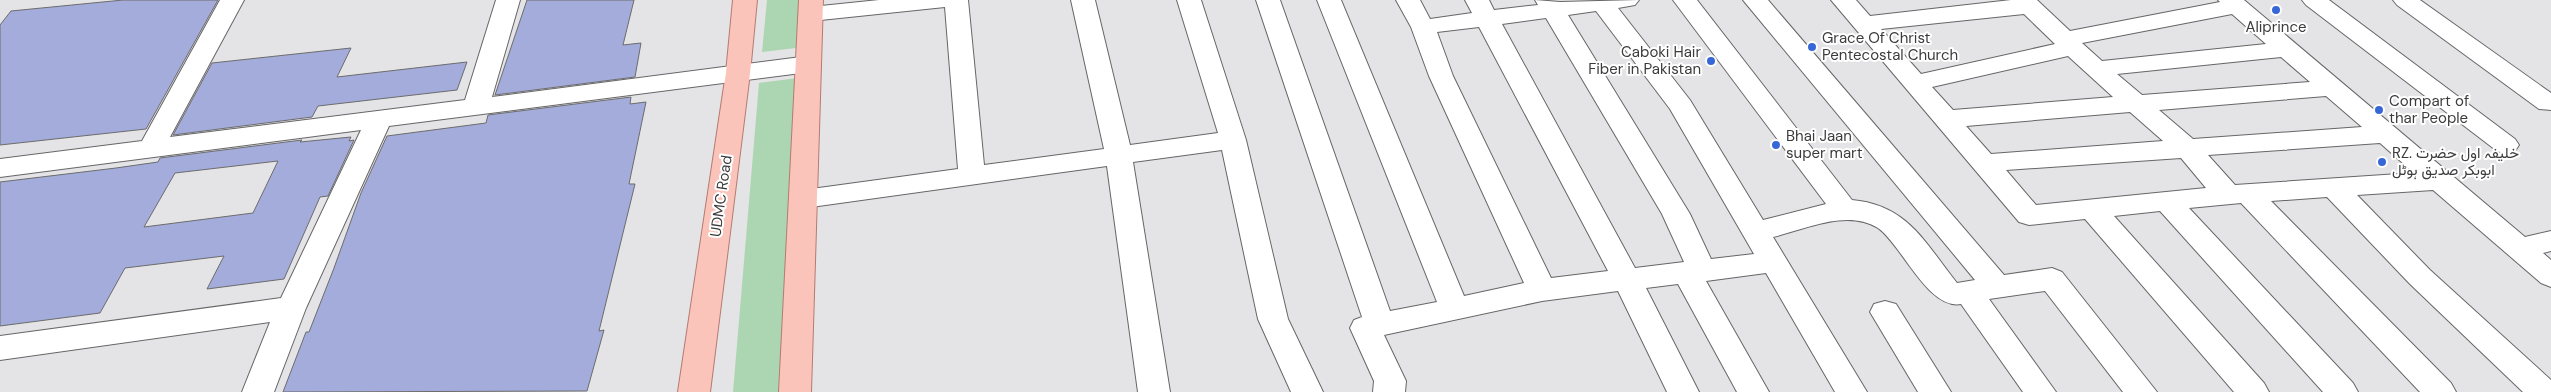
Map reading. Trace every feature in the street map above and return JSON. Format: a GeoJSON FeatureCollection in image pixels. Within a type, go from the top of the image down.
{"type":"FeatureCollection","features":[{"type":"Feature","properties":{"kind":"main road","name":"UDMC Road"},"geometry":{"type":"LineString","coordinates":[[694,392],[738,73],[745,0]]}},
{"type":"Feature","properties":{"kind":"main road"},"geometry":{"type":"LineString","coordinates":[[794,392],[811,7]]}},
{"type":"Feature","properties":{"kind":"street"},"geometry":{"type":"LineString","coordinates":[[151,149],[232,0]]}},
{"type":"Feature","properties":{"kind":"street"},"geometry":{"type":"LineString","coordinates":[[476,107],[508,0]]}},
{"type":"Feature","properties":{"kind":"street"},"geometry":{"type":"LineString","coordinates":[[811,7],[949,0]]}},
{"type":"Feature","properties":{"kind":"street"},"geometry":{"type":"LineString","coordinates":[[956,0],[972,176]]}},
{"type":"Feature","properties":{"kind":"street"},"geometry":{"type":"LineString","coordinates":[[1083,0],[1119,156],[1154,392]]}},
{"type":"Feature","properties":{"kind":"street"},"geometry":{"type":"LineString","coordinates":[[1189,0],[1233,140],[1273,319],[1307,392]]}},
{"type":"Feature","properties":{"kind":"street"},"geometry":{"type":"LineString","coordinates":[[1268,0],[1380,325]]}},
{"type":"Feature","properties":{"kind":"street"},"geometry":{"type":"LineString","coordinates":[[1329,0],[1454,308]]}},
{"type":"Feature","properties":{"kind":"street"},"geometry":{"type":"LineString","coordinates":[[1408,0],[1423,27],[1442,76],[1542,290]]}},
{"type":"Feature","properties":{"kind":"street"},"geometry":{"type":"LineString","coordinates":[[1423,27],[1482,9],[1627,0]]}},
{"type":"Feature","properties":{"kind":"street"},"geometry":{"type":"LineString","coordinates":[[1685,0],[1844,209]]}},
{"type":"Feature","properties":{"kind":"street"},"geometry":{"type":"LineString","coordinates":[[1755,0],[1983,290],[2040,392]]}},
{"type":"Feature","properties":{"kind":"street"},"geometry":{"type":"LineString","coordinates":[[1843,0],[2029,215],[2238,194],[2440,180]]}},
{"type":"Feature","properties":{"kind":"street"},"geometry":{"type":"LineString","coordinates":[[2314,0],[2506,145]]}},
{"type":"Feature","properties":{"kind":"street"},"geometry":{"type":"LineString","coordinates":[[2405,0],[2548,103]]}},
{"type":"Feature","properties":{"kind":"street"},"geometry":{"type":"LineString","coordinates":[[1602,3],[1681,106],[1851,392]]}},
{"type":"Feature","properties":{"kind":"street"},"geometry":{"type":"LineString","coordinates":[[1864,24],[2027,3],[2096,69],[2238,194],[2440,392]]}},
{"type":"Feature","properties":{"kind":"street"},"geometry":{"type":"LineString","coordinates":[[1915,83],[2233,3],[2551,276]]}},
{"type":"Feature","properties":{"kind":"street"},"geometry":{"type":"LineString","coordinates":[[1550,5],[1676,214],[1694,272],[1753,392]]}},
{"type":"Feature","properties":{"kind":"street"},"geometry":{"type":"LineString","coordinates":[[1482,9],[1627,280],[1683,392]]}},
{"type":"Feature","properties":{"kind":"street"},"geometry":{"type":"LineString","coordinates":[[2096,69],[2287,50]]}},
{"type":"Feature","properties":{"kind":"street"},"geometry":{"type":"LineString","coordinates":[[0,168],[809,64]]}},
{"type":"Feature","properties":{"kind":"street"},"geometry":{"type":"LineString","coordinates":[[1946,119],[2332,88]]}},
{"type":"Feature","properties":{"kind":"street"},"geometry":{"type":"LineString","coordinates":[[258,392],[291,308],[380,120]]}},
{"type":"Feature","properties":{"kind":"street"},"geometry":{"type":"LineString","coordinates":[[1984,163],[2386,134]]}},
{"type":"Feature","properties":{"kind":"street"},"geometry":{"type":"LineString","coordinates":[[804,199],[1233,140]]}},
{"type":"Feature","properties":{"kind":"street"},"geometry":{"type":"LineString","coordinates":[[2334,188],[2420,277],[2543,392]]}},
{"type":"Feature","properties":{"kind":"street"},"geometry":{"type":"LineString","coordinates":[[2167,202],[2342,392]]}},
{"type":"Feature","properties":{"kind":"street"},"geometry":{"type":"LineString","coordinates":[[1755,232],[1844,209],[1870,210],[1894,225],[1947,291],[1956,294],[2052,279],[2141,392]]}},
{"type":"Feature","properties":{"kind":"street"},"geometry":{"type":"LineString","coordinates":[[2093,210],[2254,392]]}},
{"type":"Feature","properties":{"kind":"street"},"geometry":{"type":"LineString","coordinates":[[2519,249],[2551,241]]}},
{"type":"Feature","properties":{"kind":"street"},"geometry":{"type":"LineString","coordinates":[[1388,392],[1390,381],[1365,328],[1542,290],[1773,262]]}},
{"type":"Feature","properties":{"kind":"street"},"geometry":{"type":"LineString","coordinates":[[0,348],[291,308]]}},
{"type":"Feature","properties":{"kind":"street"},"geometry":{"type":"LineString","coordinates":[[1885,312],[1935,392]]}},
{"type":"Feature","properties":{"kind":"green space"},"geometry":{"type":"Polygon","coordinates":[[[767,0],[799,0],[796,48],[762,52],[767,0]]]}},
{"type":"Feature","properties":{"kind":"green space"},"geometry":{"type":"Polygon","coordinates":[[[798,78],[782,392],[733,392],[759,83],[798,78]]]}},
{"type":"Feature","properties":{"kind":"building"},"geometry":{"type":"Polygon","coordinates":[[[123,0],[218,0],[146,129],[0,145],[0,25],[11,11],[123,0]]]}},
{"type":"Feature","properties":{"kind":"building"},"geometry":{"type":"Polygon","coordinates":[[[527,0],[634,0],[623,45],[641,43],[635,77],[495,95],[527,0]]]}},
{"type":"Feature","properties":{"kind":"building"},"geometry":{"type":"Polygon","coordinates":[[[351,48],[337,77],[467,62],[457,90],[318,106],[312,117],[173,135],[212,63],[351,48]]]}},
{"type":"Feature","properties":{"kind":"building"},"geometry":{"type":"Polygon","coordinates":[[[631,97],[630,104],[646,102],[629,184],[635,184],[599,331],[604,330],[587,391],[283,392],[306,332],[309,332],[361,193],[387,136],[486,123],[488,115],[631,97]]]}},
{"type":"Feature","properties":{"kind":"building"},"geometry":{"type":"Polygon","coordinates":[[[351,137],[349,141],[354,140],[328,196],[320,197],[284,279],[207,289],[224,256],[125,268],[100,313],[0,326],[0,182],[116,168],[158,162],[160,158],[302,140],[300,142],[351,137]],[[278,161],[175,173],[144,227],[253,213],[278,161]]]}},
{"type":"Feature","properties":{"kind":"place","name":"Aliprince"},"geometry":{"type":"Point","coordinates":[2276,10]}},
{"type":"Feature","properties":{"kind":"place","name":"Grace Of Christ Pentecostal Church"},"geometry":{"type":"Point","coordinates":[1812,47]}},
{"type":"Feature","properties":{"kind":"place","name":"Caboki Hair Fiber in Pakistan"},"geometry":{"type":"Point","coordinates":[1711,61]}},
{"type":"Feature","properties":{"kind":"place","name":"Compart of thar People"},"geometry":{"type":"Point","coordinates":[2379,110]}},
{"type":"Feature","properties":{"kind":"place","name":"Bhai Jaan super mart"},"geometry":{"type":"Point","coordinates":[1776,145]}},
{"type":"Feature","properties":{"kind":"place","name":"RZ. خلیفہ اول حضرت ابوبکر صدیق ہوٹل"},"geometry":{"type":"Point","coordinates":[2382,162]}}]}
